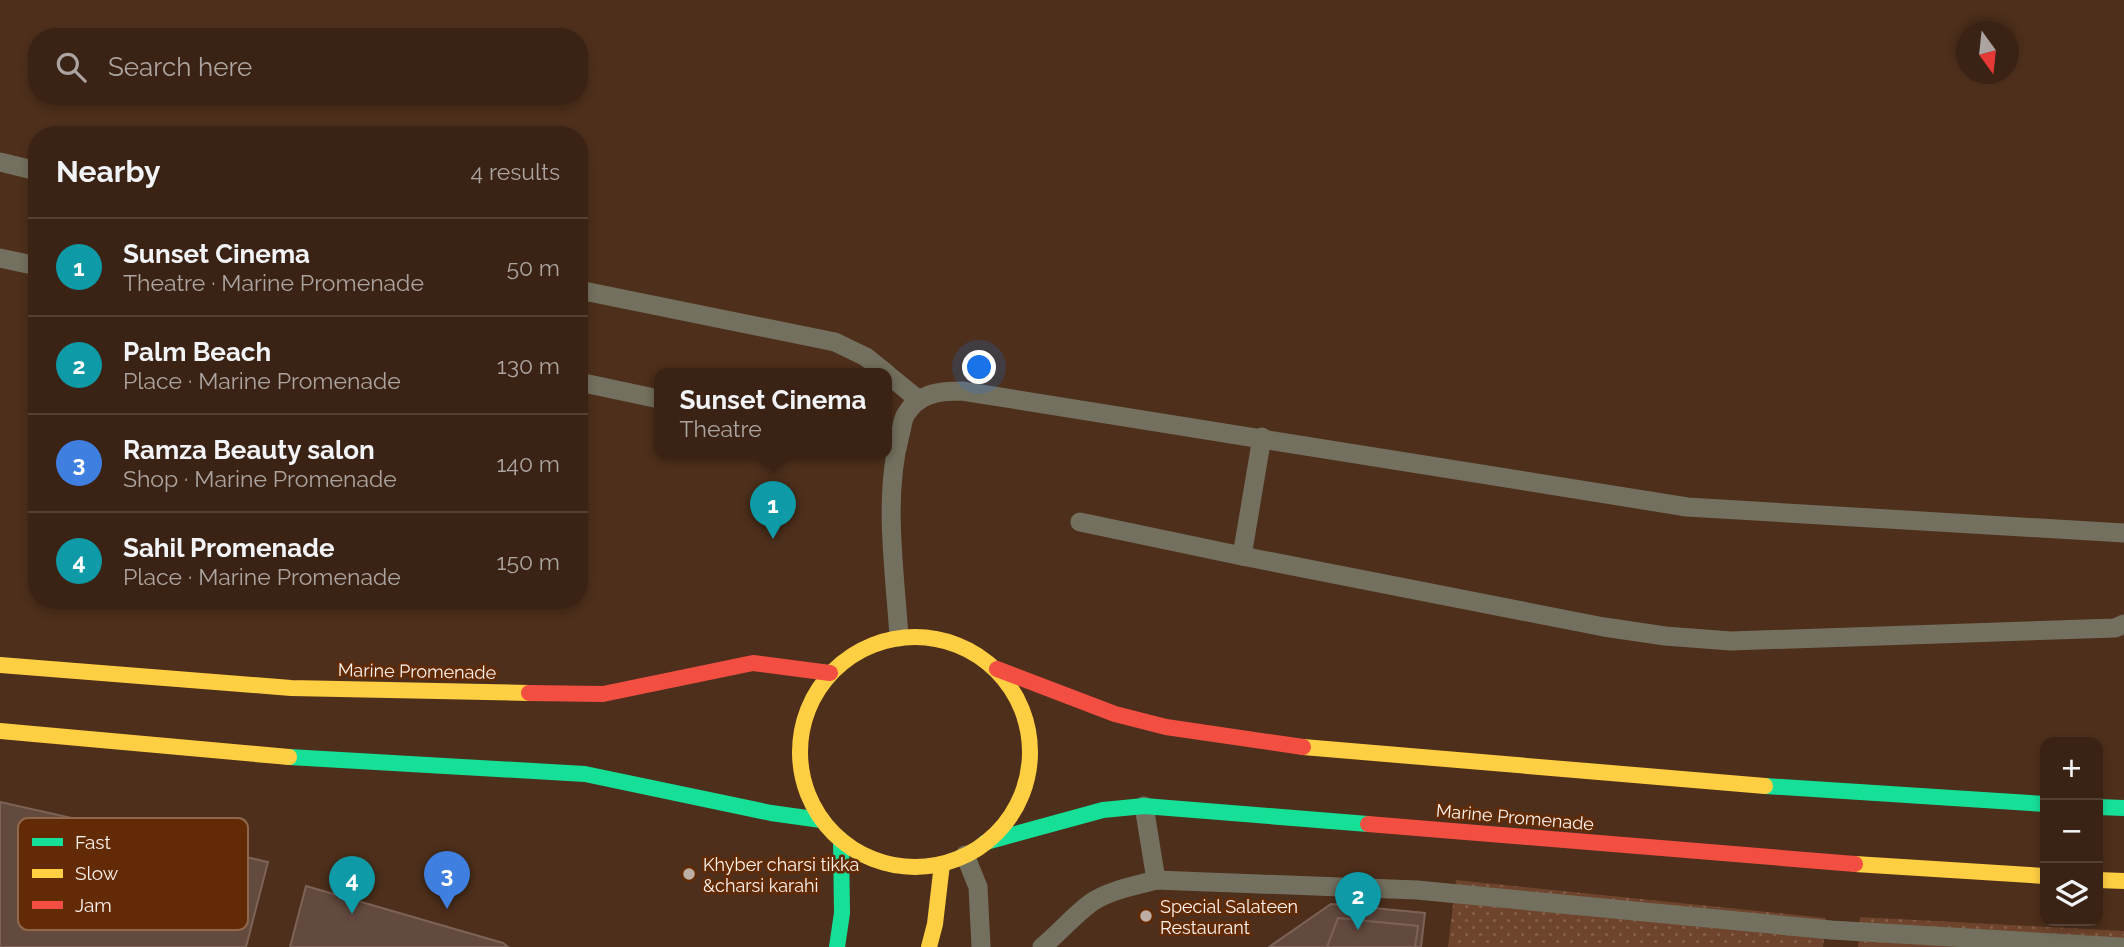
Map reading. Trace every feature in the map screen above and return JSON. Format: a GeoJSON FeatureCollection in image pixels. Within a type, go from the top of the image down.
{"type":"FeatureCollection","features":[{"type":"Feature","properties":{"kind":"main road"},"geometry":{"type":"LineString","coordinates":[[899,637],[926,637],[952,642],[976,653],[997,670],[1012,688],[1023,710],[1029,734],[1031,758],[1018,805],[1004,825],[986,842],[965,855],[942,864],[915,867],[889,864],[863,855],[841,840],[821,820],[808,797],[801,772],[799,745],[804,719],[814,695],[830,673],[850,656],[874,644],[899,637]]}},
{"type":"Feature","properties":{"kind":"main road","name":"Marine Promenade"},"geometry":{"type":"LineString","coordinates":[[0,665],[290,688],[603,694],[753,663],[830,673]]}},
{"type":"Feature","properties":{"kind":"main road"},"geometry":{"type":"LineString","coordinates":[[997,670],[1115,714],[1166,727],[1282,745],[1821,791],[2040,804]]}},
{"type":"Feature","properties":{"kind":"main road"},"geometry":{"type":"LineString","coordinates":[[0,731],[289,757],[585,774],[771,813],[821,820]]}},
{"type":"Feature","properties":{"kind":"main road","name":"Marine Promenade"},"geometry":{"type":"LineString","coordinates":[[986,842],[1103,810],[1144,806],[1824,862],[2040,876]]}},
{"type":"Feature","properties":{"kind":"main road"},"geometry":{"type":"LineString","coordinates":[[2103,807],[2124,808]]}},
{"type":"Feature","properties":{"kind":"main road"},"geometry":{"type":"LineString","coordinates":[[837,947],[842,914],[841,840]]}},
{"type":"Feature","properties":{"kind":"main road"},"geometry":{"type":"LineString","coordinates":[[929,947],[936,924],[942,864]]}},
{"type":"Feature","properties":{"kind":"main road"},"geometry":{"type":"LineString","coordinates":[[2103,880],[2124,881]]}},
{"type":"Feature","properties":{"kind":"lane"},"geometry":{"type":"LineString","coordinates":[[0,162],[28,169]]}},
{"type":"Feature","properties":{"kind":"lane"},"geometry":{"type":"LineString","coordinates":[[0,258],[28,264]]}},
{"type":"Feature","properties":{"kind":"lane"},"geometry":{"type":"LineString","coordinates":[[588,292],[835,342],[866,357],[880,368]]}},
{"type":"Feature","properties":{"kind":"lane"},"geometry":{"type":"LineString","coordinates":[[892,378],[919,400]]}},
{"type":"Feature","properties":{"kind":"lane"},"geometry":{"type":"LineString","coordinates":[[588,384],[654,398]]}},
{"type":"Feature","properties":{"kind":"lane"},"geometry":{"type":"LineString","coordinates":[[892,447],[905,415],[919,400],[937,391],[962,391],[1688,507],[2124,533]]}},
{"type":"Feature","properties":{"kind":"lane"},"geometry":{"type":"LineString","coordinates":[[1242,556],[1262,437]]}},
{"type":"Feature","properties":{"kind":"lane"},"geometry":{"type":"LineString","coordinates":[[891,459],[899,637]]}},
{"type":"Feature","properties":{"kind":"lane"},"geometry":{"type":"LineString","coordinates":[[1080,522],[1242,556],[1665,636],[1731,641],[2115,628],[2124,624]]}},
{"type":"Feature","properties":{"kind":"lane"},"geometry":{"type":"LineString","coordinates":[[1144,806],[1156,880]]}},
{"type":"Feature","properties":{"kind":"lane"},"geometry":{"type":"LineString","coordinates":[[965,855],[978,887],[981,947]]}},
{"type":"Feature","properties":{"kind":"lane"},"geometry":{"type":"LineString","coordinates":[[1042,947],[1095,900],[1123,888],[1156,880],[1417,890],[1831,930],[2122,947]]}},
{"type":"Feature","properties":{"kind":"shaded area"},"geometry":{"type":"Polygon","coordinates":[[[1456,880],[1826,918],[1823,947],[1448,947],[1456,880]]]}},
{"type":"Feature","properties":{"kind":"shaded area"},"geometry":{"type":"Polygon","coordinates":[[[1860,917],[2124,931],[2124,947],[1858,947],[1860,917]]]}},
{"type":"Feature","properties":{"kind":"building"},"geometry":{"type":"Polygon","coordinates":[[[0,802],[71,818],[18,818],[18,930],[248,930],[248,858],[268,862],[246,947],[0,947],[0,802]]]}},
{"type":"Feature","properties":{"kind":"building"},"geometry":{"type":"Polygon","coordinates":[[[306,886],[503,943],[508,947],[290,947],[306,886]]]}},
{"type":"Feature","properties":{"kind":"building"},"geometry":{"type":"Polygon","coordinates":[[[1331,904],[1425,913],[1421,947],[1269,947],[1331,904]]]}},
{"type":"Feature","properties":{"kind":"building"},"geometry":{"type":"Polygon","coordinates":[[[1338,918],[1418,926],[1415,947],[1327,947],[1338,918]]]}},
{"type":"Feature","properties":{"kind":"traffic: fast"},"geometry":{"type":"LineString","coordinates":[[289,757],[585,774],[771,813],[821,820]]}},
{"type":"Feature","properties":{"kind":"traffic: fast"},"geometry":{"type":"LineString","coordinates":[[1765,786],[2040,804]]}},
{"type":"Feature","properties":{"kind":"traffic: fast"},"geometry":{"type":"LineString","coordinates":[[986,842],[1103,810],[1144,806],[1368,824]]}},
{"type":"Feature","properties":{"kind":"traffic: fast"},"geometry":{"type":"LineString","coordinates":[[2103,807],[2124,808]]}},
{"type":"Feature","properties":{"kind":"traffic: fast"},"geometry":{"type":"LineString","coordinates":[[837,947],[842,913],[841,840]]}},
{"type":"Feature","properties":{"kind":"traffic: slow"},"geometry":{"type":"LineString","coordinates":[[904,637],[926,637],[948,642],[979,656],[1004,679],[1025,719],[1030,752],[1028,774],[1021,796],[1011,816],[988,841],[948,862],[926,867],[904,867],[882,862],[851,848],[826,825],[805,785],[800,763],[800,741],[805,719],[819,688],[842,663],[882,642],[904,637]]}},
{"type":"Feature","properties":{"kind":"traffic: slow"},"geometry":{"type":"LineString","coordinates":[[0,665],[291,688],[529,693]]}},
{"type":"Feature","properties":{"kind":"traffic: slow"},"geometry":{"type":"LineString","coordinates":[[0,731],[289,757]]}},
{"type":"Feature","properties":{"kind":"traffic: slow"},"geometry":{"type":"LineString","coordinates":[[1303,747],[1765,786]]}},
{"type":"Feature","properties":{"kind":"traffic: slow"},"geometry":{"type":"LineString","coordinates":[[929,947],[935,924],[942,864]]}},
{"type":"Feature","properties":{"kind":"traffic: slow"},"geometry":{"type":"LineString","coordinates":[[1855,864],[2040,876]]}},
{"type":"Feature","properties":{"kind":"traffic: slow"},"geometry":{"type":"LineString","coordinates":[[2103,880],[2124,881]]}},
{"type":"Feature","properties":{"kind":"traffic: jam"},"geometry":{"type":"LineString","coordinates":[[529,693],[603,694],[753,663],[830,673]]}},
{"type":"Feature","properties":{"kind":"traffic: jam"},"geometry":{"type":"LineString","coordinates":[[997,669],[1115,714],[1166,727],[1303,747]]}},
{"type":"Feature","properties":{"kind":"traffic: jam"},"geometry":{"type":"LineString","coordinates":[[1368,824],[1855,864]]}},
{"type":"Feature","properties":{"kind":"place","name":"Sunset Cinema"},"geometry":{"type":"Point","coordinates":[773,539]}},
{"type":"Feature","properties":{"kind":"place","name":"Khyber charsi tikka &charsi karahi"},"geometry":{"type":"Point","coordinates":[689,874]}},
{"type":"Feature","properties":{"kind":"place","name":"Ramza Beauty salon"},"geometry":{"type":"Point","coordinates":[447,909]}},
{"type":"Feature","properties":{"kind":"place","name":"Sahil Promenade"},"geometry":{"type":"Point","coordinates":[352,914]}},
{"type":"Feature","properties":{"kind":"place","name":"Special Salateen Restaurant"},"geometry":{"type":"Point","coordinates":[1146,916]}},
{"type":"Feature","properties":{"kind":"place","name":"Palm Beach"},"geometry":{"type":"Point","coordinates":[1358,930]}}]}
